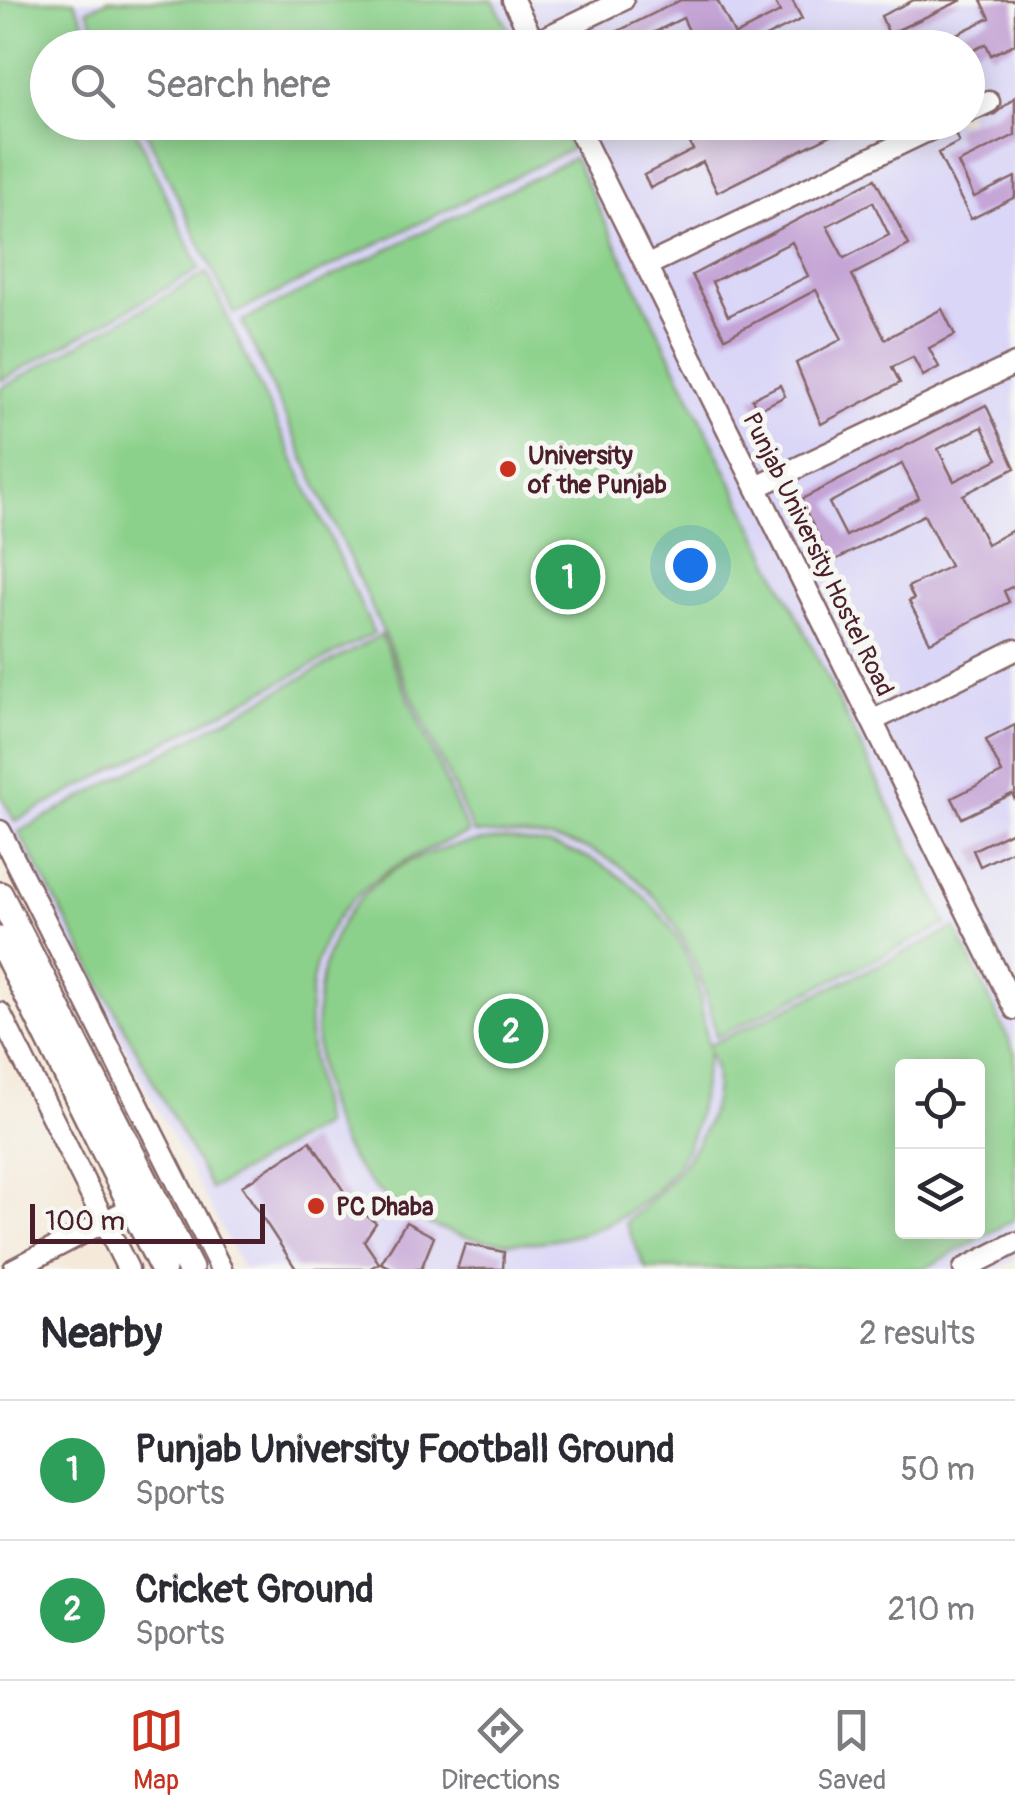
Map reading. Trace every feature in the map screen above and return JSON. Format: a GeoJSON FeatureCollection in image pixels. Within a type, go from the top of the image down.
{"type":"FeatureCollection","features":[{"type":"Feature","properties":{"kind":"main road"},"geometry":{"type":"LineString","coordinates":[[0,895],[190,1269]]}},
{"type":"Feature","properties":{"kind":"main road"},"geometry":{"type":"LineString","coordinates":[[0,940],[163,1269]]}},
{"type":"Feature","properties":{"kind":"street"},"geometry":{"type":"LineString","coordinates":[[513,0],[528,30]]}},
{"type":"Feature","properties":{"kind":"street"},"geometry":{"type":"LineString","coordinates":[[565,30],[622,0]]}},
{"type":"Feature","properties":{"kind":"street","name":"Punjab University Hostel Road"},"geometry":{"type":"LineString","coordinates":[[584,140],[1015,1009]]}},
{"type":"Feature","properties":{"kind":"street"},"geometry":{"type":"LineString","coordinates":[[648,266],[909,140]]}},
{"type":"Feature","properties":{"kind":"street"},"geometry":{"type":"LineString","coordinates":[[757,488],[1015,364]]}},
{"type":"Feature","properties":{"kind":"street"},"geometry":{"type":"LineString","coordinates":[[874,720],[1015,650]]}},
{"type":"Feature","properties":{"kind":"street"},"geometry":{"type":"LineString","coordinates":[[0,831],[221,1269]]}},
{"type":"Feature","properties":{"kind":"street"},"geometry":{"type":"LineString","coordinates":[[0,1012],[128,1269]]}},
{"type":"Feature","properties":{"kind":"street"},"geometry":{"type":"LineString","coordinates":[[14,1269],[131,1208]]}},
{"type":"Feature","properties":{"kind":"street"},"geometry":{"type":"LineString","coordinates":[[964,1269],[1015,1243]]}},
{"type":"Feature","properties":{"kind":"shaded area","name":"University of the Punjab"},"geometry":{"type":"Polygon","coordinates":[[[0,0],[1015,0],[1015,1260],[997,1269],[243,1269],[0,815],[0,0]]]}},
{"type":"Feature","properties":{"kind":"green space"},"geometry":{"type":"Polygon","coordinates":[[[0,0],[74,0],[88,30],[30,30],[30,140],[140,140],[200,269],[0,381],[0,0]]]}},
{"type":"Feature","properties":{"kind":"green space"},"geometry":{"type":"Polygon","coordinates":[[[108,0],[493,0],[509,30],[97,30],[87,10],[108,0]]]}},
{"type":"Feature","properties":{"kind":"green space"},"geometry":{"type":"Polygon","coordinates":[[[150,140],[566,140],[571,149],[234,314],[150,140]]]}},
{"type":"Feature","properties":{"kind":"green space"},"geometry":{"type":"Polygon","coordinates":[[[574,158],[947,924],[716,1037],[700,977],[687,947],[672,920],[630,873],[573,844],[474,833],[242,321],[574,158]]]}},
{"type":"Feature","properties":{"kind":"green space"},"geometry":{"type":"Polygon","coordinates":[[[207,273],[374,633],[15,821],[0,794],[0,389],[207,273]]]}},
{"type":"Feature","properties":{"kind":"green space"},"geometry":{"type":"Polygon","coordinates":[[[381,635],[468,833],[415,856],[374,881],[344,909],[324,942],[313,979],[313,1070],[323,1125],[211,1189],[19,832],[381,635]]]}},
{"type":"Feature","properties":{"kind":"green space"},"geometry":{"type":"Polygon","coordinates":[[[505,839],[567,850],[613,871],[651,904],[681,945],[699,992],[708,1046],[956,928],[1015,1053],[1015,1219],[985,1235],[985,1059],[895,1059],[895,1239],[979,1239],[924,1269],[646,1269],[625,1222],[679,1170],[707,1123],[715,1075],[709,1052],[696,1121],[680,1160],[650,1196],[612,1221],[569,1237],[522,1243],[476,1239],[432,1225],[392,1202],[359,1170],[334,1126],[318,1060],[318,998],[326,959],[341,925],[362,896],[389,873],[422,856],[505,839]]]}},
{"type":"Feature","properties":{"kind":"building"},"geometry":{"type":"Polygon","coordinates":[[[681,0],[717,0],[732,30],[689,30],[683,18],[659,30],[620,30],[681,0]]]}},
{"type":"Feature","properties":{"kind":"building"},"geometry":{"type":"Polygon","coordinates":[[[774,0],[792,0],[802,19],[780,30],[745,30],[780,12],[774,0]]]}},
{"type":"Feature","properties":{"kind":"building"},"geometry":{"type":"Polygon","coordinates":[[[914,0],[962,0],[898,30],[887,30],[881,16],[914,0]]]}},
{"type":"Feature","properties":{"kind":"building"},"geometry":{"type":"Polygon","coordinates":[[[981,0],[1015,0],[1015,44],[991,55],[985,44],[985,30],[965,30],[990,18],[981,0]]]}},
{"type":"Feature","properties":{"kind":"building"},"geometry":{"type":"Polygon","coordinates":[[[1015,97],[1015,135],[958,163],[974,197],[1015,177],[1015,197],[971,219],[938,153],[958,140],[985,140],[985,117],[995,114],[1015,97]]]}},
{"type":"Feature","properties":{"kind":"building"},"geometry":{"type":"Polygon","coordinates":[[[688,140],[821,140],[717,192],[703,162],[650,188],[644,175],[693,150],[688,140]]]}},
{"type":"Feature","properties":{"kind":"building"},"geometry":{"type":"Polygon","coordinates":[[[875,179],[909,245],[852,275],[885,339],[942,309],[955,335],[929,348],[939,367],[923,376],[913,357],[892,367],[900,383],[821,424],[796,363],[842,339],[816,290],[725,338],[692,275],[875,179]],[[873,202],[827,226],[844,258],[889,235],[873,202]],[[792,242],[712,282],[728,316],[808,276],[792,242]]]}},
{"type":"Feature","properties":{"kind":"building"},"geometry":{"type":"Polygon","coordinates":[[[780,385],[785,396],[758,410],[752,399],[780,385]]]}},
{"type":"Feature","properties":{"kind":"building"},"geometry":{"type":"Polygon","coordinates":[[[986,405],[1015,468],[963,495],[987,544],[1015,529],[1015,585],[1004,591],[1009,602],[930,642],[909,601],[914,599],[908,587],[950,566],[924,515],[831,562],[800,500],[986,405]],[[982,427],[938,449],[954,481],[998,459],[982,427]],[[902,464],[829,503],[846,536],[919,498],[902,464]]]}},
{"type":"Feature","properties":{"kind":"building"},"geometry":{"type":"Polygon","coordinates":[[[1015,725],[1015,800],[1012,794],[962,818],[952,798],[1002,773],[986,740],[1015,725]]]}},
{"type":"Feature","properties":{"kind":"building"},"geometry":{"type":"Polygon","coordinates":[[[1015,830],[1015,849],[980,866],[973,850],[1015,830]]]}},
{"type":"Feature","properties":{"kind":"building"},"geometry":{"type":"Polygon","coordinates":[[[310,1141],[353,1205],[376,1223],[364,1241],[379,1263],[369,1269],[296,1269],[242,1186],[310,1141]]]}},
{"type":"Feature","properties":{"kind":"building"},"geometry":{"type":"Polygon","coordinates":[[[406,1222],[434,1237],[421,1269],[394,1269],[381,1263],[406,1222]]]}},
{"type":"Feature","properties":{"kind":"building"},"geometry":{"type":"Polygon","coordinates":[[[465,1244],[504,1252],[503,1269],[457,1269],[465,1244]]]}},
{"type":"Feature","properties":{"kind":"place","name":"University of the Punjab"},"geometry":{"type":"Point","coordinates":[508,469]}},
{"type":"Feature","properties":{"kind":"place","name":"Punjab University Football Ground"},"geometry":{"type":"Point","coordinates":[568,577]}},
{"type":"Feature","properties":{"kind":"place","name":"Cricket Ground"},"geometry":{"type":"Point","coordinates":[511,1031]}},
{"type":"Feature","properties":{"kind":"place","name":"PC Dhaba"},"geometry":{"type":"Point","coordinates":[316,1206]}}]}
